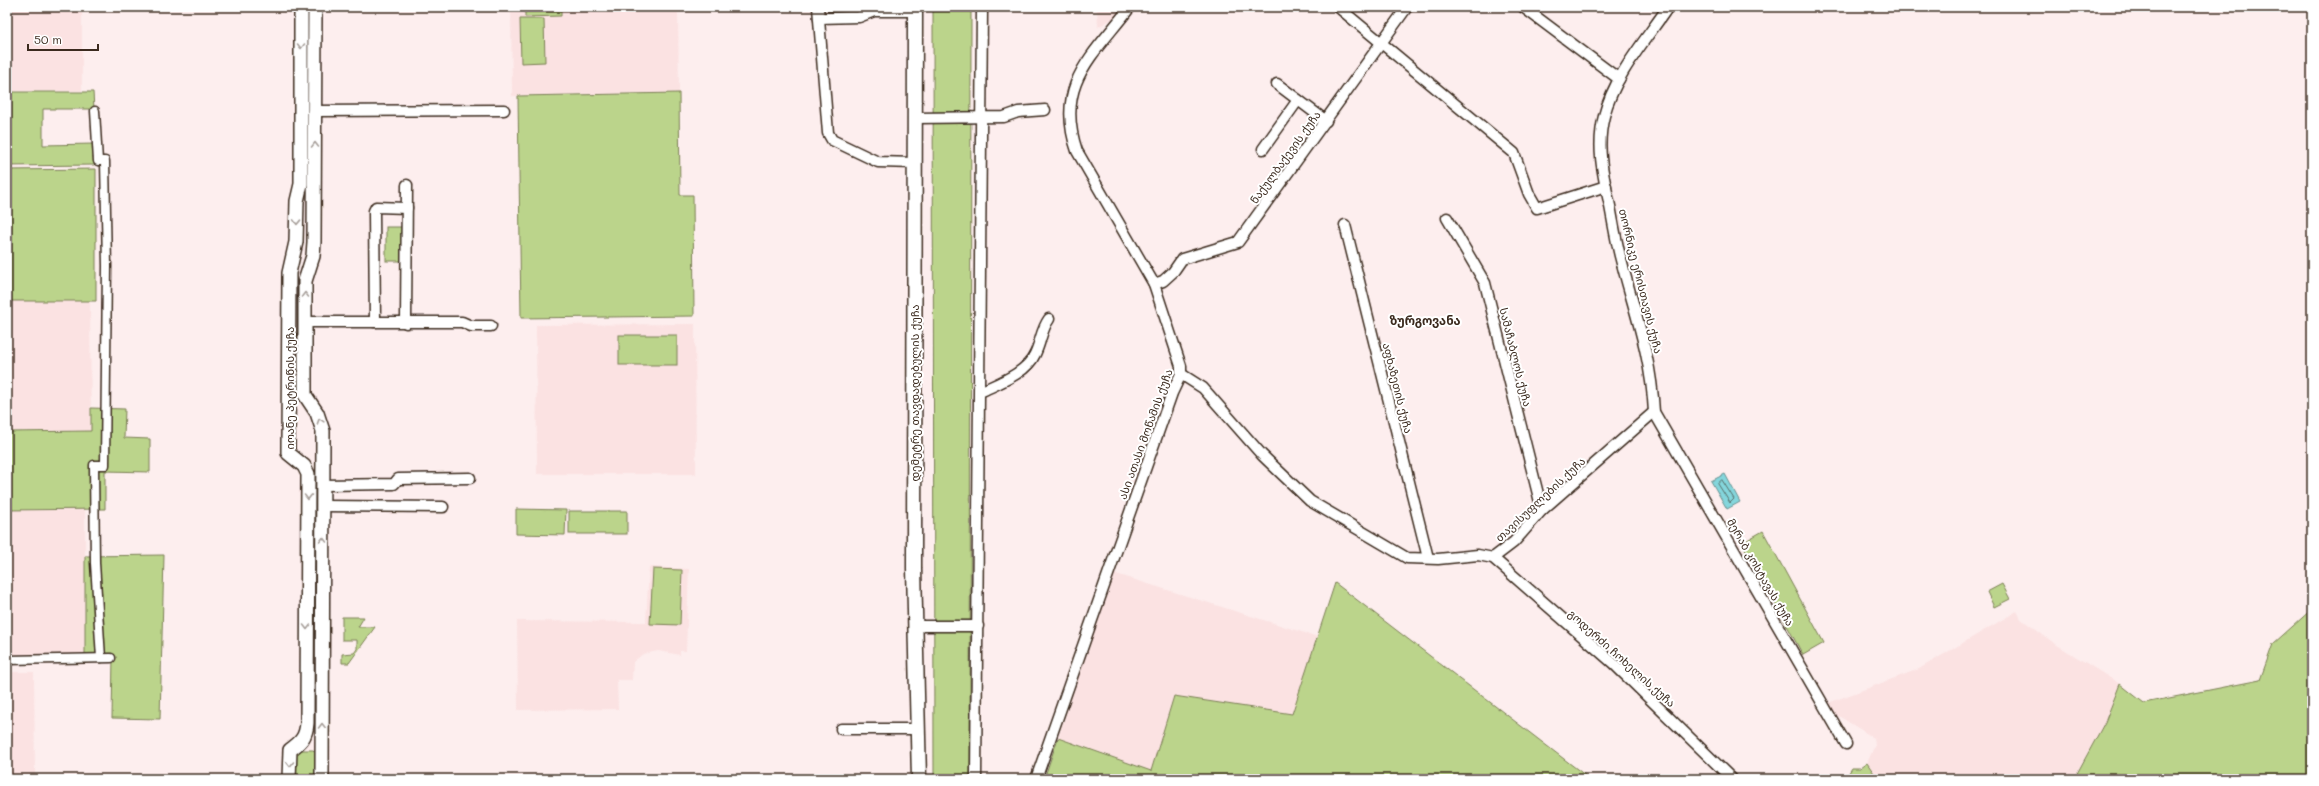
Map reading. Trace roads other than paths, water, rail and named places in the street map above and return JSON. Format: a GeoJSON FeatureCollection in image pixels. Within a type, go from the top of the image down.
{"type":"FeatureCollection","features":[{"type":"Feature","properties":{"kind":"main road","name":"დემეტრე თავდადებულის ქუჩა"},"geometry":{"type":"LineString","coordinates":[[915,9],[915,626],[918,779]]}},
{"type":"Feature","properties":{"kind":"street","name":"იოანე პეტრიწის ქუჩა"},"geometry":{"type":"LineString","coordinates":[[301,7],[301,184],[297,201],[296,242],[289,273],[288,449],[294,459],[304,466],[308,474]]}},
{"type":"Feature","properties":{"kind":"street","name":"იოანე პეტრიწის ქუჩა"},"geometry":{"type":"LineString","coordinates":[[315,7],[314,242],[313,256],[305,281],[305,322],[306,395],[317,413],[323,431],[322,779]]}},
{"type":"Feature","properties":{"kind":"street"},"geometry":{"type":"LineString","coordinates":[[818,7],[828,133],[832,140],[878,162],[915,163]]}},
{"type":"Feature","properties":{"kind":"street"},"geometry":{"type":"LineString","coordinates":[[976,779],[982,7]]}},
{"type":"Feature","properties":{"kind":"street","name":"ასი ათასი მოწამის ქუჩა"},"geometry":{"type":"LineString","coordinates":[[1036,779],[1172,393],[1181,374],[1180,358],[1154,284],[1077,151],[1069,116],[1071,94],[1081,70],[1130,7]]}},
{"type":"Feature","properties":{"kind":"street"},"geometry":{"type":"LineString","coordinates":[[1338,7],[1514,153],[1529,194],[1537,208],[1606,186]]}},
{"type":"Feature","properties":{"kind":"street","name":"ნაქულბაქევის ქუჩა"},"geometry":{"type":"LineString","coordinates":[[1154,284],[1163,281],[1173,272],[1182,259],[1238,242],[1407,7]]}},
{"type":"Feature","properties":{"kind":"street"},"geometry":{"type":"LineString","coordinates":[[1523,7],[1619,79]]}},
{"type":"Feature","properties":{"kind":"street","name":"თორნიკე ერისთავის ქუჩა"},"geometry":{"type":"LineString","coordinates":[[1654,412],[1650,366],[1620,256],[1600,160],[1604,117],[1619,79],[1668,7]]}},
{"type":"Feature","properties":{"kind":"street"},"geometry":{"type":"LineString","coordinates":[[819,18],[859,18],[874,11],[915,9]]}},
{"type":"Feature","properties":{"kind":"street"},"geometry":{"type":"LineString","coordinates":[[1277,84],[1326,121]]}},
{"type":"Feature","properties":{"kind":"street"},"geometry":{"type":"LineString","coordinates":[[301,89],[315,89]]}},
{"type":"Feature","properties":{"kind":"street"},"geometry":{"type":"LineString","coordinates":[[1263,149],[1298,100]]}},
{"type":"Feature","properties":{"kind":"street"},"geometry":{"type":"LineString","coordinates":[[315,111],[504,110]]}},
{"type":"Feature","properties":{"kind":"street"},"geometry":{"type":"LineString","coordinates":[[915,118],[1008,117],[1018,112],[1045,110]]}},
{"type":"Feature","properties":{"kind":"street"},"geometry":{"type":"LineString","coordinates":[[95,112],[98,161],[104,161],[107,266],[105,465],[94,465],[95,563],[101,658]]}},
{"type":"Feature","properties":{"kind":"street"},"geometry":{"type":"LineString","coordinates":[[301,184],[305,192],[311,192],[315,184]]}},
{"type":"Feature","properties":{"kind":"street"},"geometry":{"type":"LineString","coordinates":[[406,323],[407,185]]}},
{"type":"Feature","properties":{"kind":"street"},"geometry":{"type":"LineString","coordinates":[[297,201],[301,197],[310,197],[315,202]]}},
{"type":"Feature","properties":{"kind":"street"},"geometry":{"type":"LineString","coordinates":[[375,322],[374,211],[376,207],[407,208]]}},
{"type":"Feature","properties":{"kind":"street","name":"სამაჩაბლოს ქუჩა"},"geometry":{"type":"LineString","coordinates":[[1447,218],[1485,283],[1542,510]]}},
{"type":"Feature","properties":{"kind":"street","name":"აფხაზეთის ქუჩა"},"geometry":{"type":"LineString","coordinates":[[1345,225],[1428,558]]}},
{"type":"Feature","properties":{"kind":"street"},"geometry":{"type":"LineString","coordinates":[[296,242],[300,249],[308,249],[314,242]]}},
{"type":"Feature","properties":{"kind":"street"},"geometry":{"type":"LineString","coordinates":[[293,257],[299,254],[313,256]]}},
{"type":"Feature","properties":{"kind":"street"},"geometry":{"type":"LineString","coordinates":[[980,392],[1010,378],[1028,364],[1035,354],[1044,326],[1049,319]]}},
{"type":"Feature","properties":{"kind":"street"},"geometry":{"type":"LineString","coordinates":[[305,322],[462,322],[471,326],[491,326]]}},
{"type":"Feature","properties":{"kind":"street","name":"თავისუფლების ქუჩა"},"geometry":{"type":"LineString","coordinates":[[1181,374],[1203,388],[1262,455],[1310,501],[1407,558],[1478,556],[1493,558],[1514,542],[1542,510],[1654,412]]}},
{"type":"Feature","properties":{"kind":"street","name":"მერაბ კოსტავას ქუჩა"},"geometry":{"type":"LineString","coordinates":[[1654,412],[1846,744]]}},
{"type":"Feature","properties":{"kind":"street"},"geometry":{"type":"LineString","coordinates":[[294,459],[323,459]]}},
{"type":"Feature","properties":{"kind":"street"},"geometry":{"type":"LineString","coordinates":[[290,779],[290,750],[299,744],[306,734],[307,723],[308,474],[323,480],[394,484],[398,479],[470,478]]}},
{"type":"Feature","properties":{"kind":"street"},"geometry":{"type":"LineString","coordinates":[[323,506],[443,507]]}},
{"type":"Feature","properties":{"kind":"street","name":"გოდერძი ჩოხელის ქუჩა"},"geometry":{"type":"LineString","coordinates":[[1493,558],[1613,663],[1732,779]]}},
{"type":"Feature","properties":{"kind":"street"},"geometry":{"type":"LineString","coordinates":[[308,569],[323,569]]}},
{"type":"Feature","properties":{"kind":"street"},"geometry":{"type":"LineString","coordinates":[[915,626],[978,626]]}},
{"type":"Feature","properties":{"kind":"street"},"geometry":{"type":"LineString","coordinates":[[7,660],[111,658]]}},
{"type":"Feature","properties":{"kind":"street"},"geometry":{"type":"LineString","coordinates":[[841,729],[918,728]]}},
{"type":"Feature","properties":{"kind":"street"},"geometry":{"type":"LineString","coordinates":[[299,744],[313,743],[322,751]]}},
{"type":"Feature","properties":{"kind":"water"},"geometry":{"type":"Polygon","coordinates":[[[1725,474],[1740,502],[1727,509],[1711,481],[1725,474]]]}},
{"type":"Feature","properties":{"kind":"district","name":"ზურგოვანა"},"geometry":{"type":"Point","coordinates":[1425,320]}}]}
